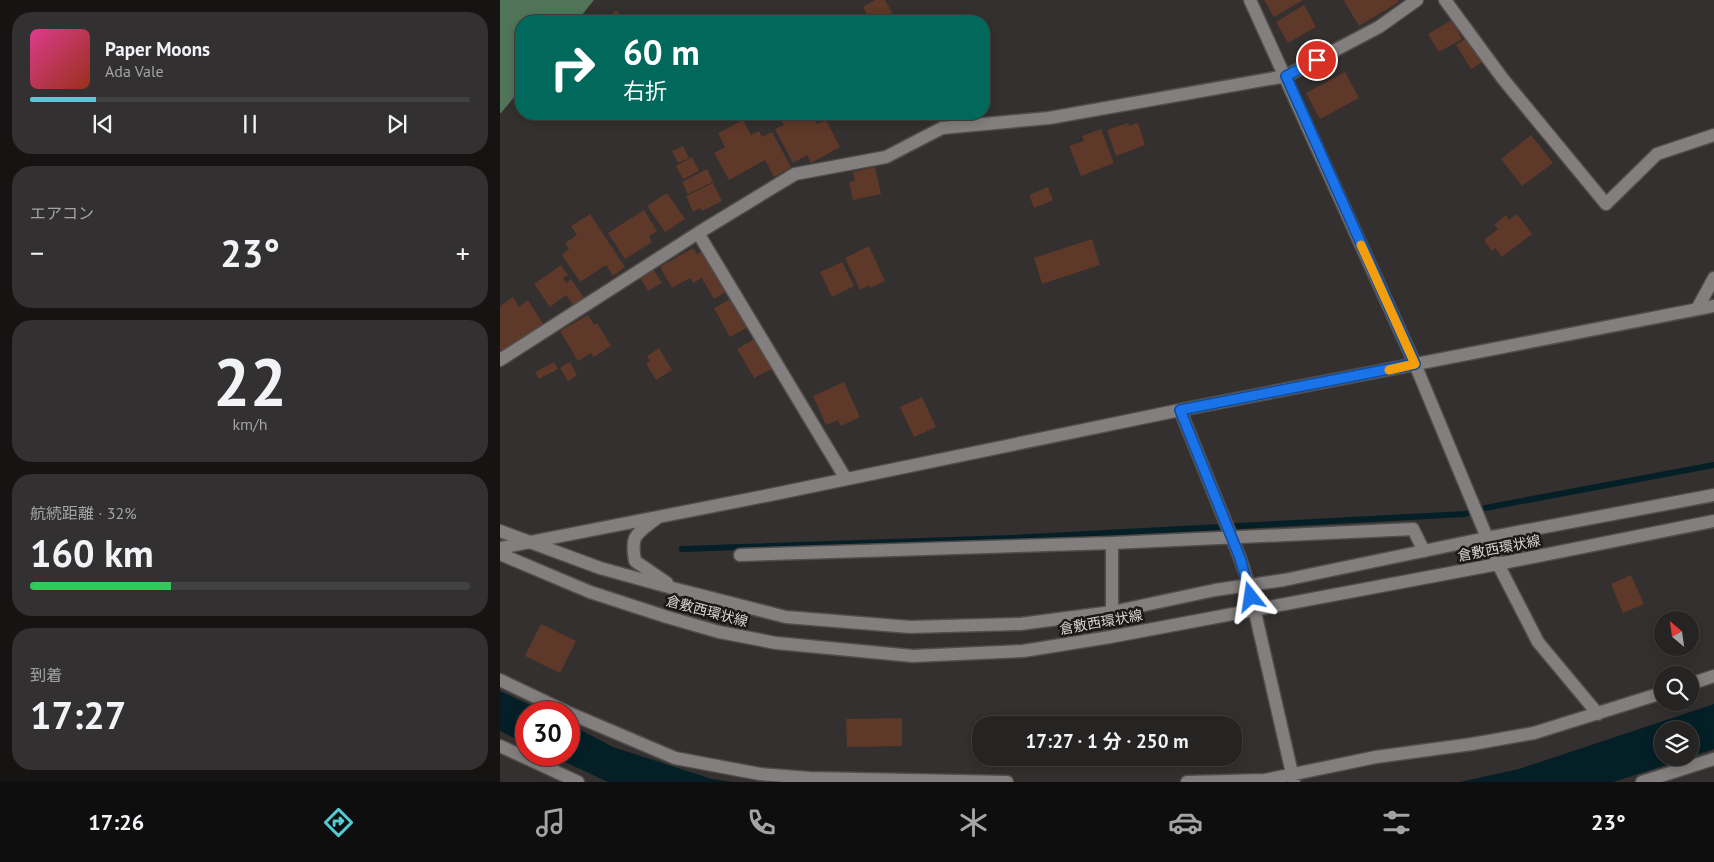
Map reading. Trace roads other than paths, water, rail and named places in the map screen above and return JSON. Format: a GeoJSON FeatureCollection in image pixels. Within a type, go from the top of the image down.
{"type":"FeatureCollection","features":[{"type":"Feature","properties":{"kind":"street"},"geometry":{"type":"LineString","coordinates":[[1250,0],[1415,364],[1498,564],[1538,642],[1598,714]]}},
{"type":"Feature","properties":{"kind":"street"},"geometry":{"type":"LineString","coordinates":[[500,360],[698,233],[795,174],[886,158],[942,128],[1049,118],[1286,76],[1379,27],[1418,0]]}},
{"type":"Feature","properties":{"kind":"street"},"geometry":{"type":"LineString","coordinates":[[1445,0],[1503,79],[1606,204],[1657,154],[1714,135]]}},
{"type":"Feature","properties":{"kind":"street"},"geometry":{"type":"LineString","coordinates":[[698,233],[846,479]]}},
{"type":"Feature","properties":{"kind":"street"},"geometry":{"type":"LineString","coordinates":[[1697,309],[1714,278]]}},
{"type":"Feature","properties":{"kind":"street"},"geometry":{"type":"LineString","coordinates":[[500,548],[657,518],[1180,410],[1714,306]]}},
{"type":"Feature","properties":{"kind":"street"},"geometry":{"type":"LineString","coordinates":[[1180,410],[1232,538],[1248,586],[1293,778]]}},
{"type":"Feature","properties":{"kind":"street","name":"倉敷西環状線"},"geometry":{"type":"LineString","coordinates":[[500,531],[600,568],[786,617],[910,627],[1020,624],[1112,612],[1215,590],[1248,586],[1714,495]]}},
{"type":"Feature","properties":{"kind":"street"},"geometry":{"type":"LineString","coordinates":[[657,518],[636,535],[633,548],[635,561],[676,589]]}},
{"type":"Feature","properties":{"kind":"street","name":"倉敷西環状線"},"geometry":{"type":"LineString","coordinates":[[500,554],[590,592],[719,632],[776,643],[912,656],[1023,651],[1110,637],[1714,521]]}},
{"type":"Feature","properties":{"kind":"street"},"geometry":{"type":"LineString","coordinates":[[740,555],[1112,543],[1413,529],[1424,551]]}},
{"type":"Feature","properties":{"kind":"street"},"geometry":{"type":"LineString","coordinates":[[1112,543],[1112,612]]}},
{"type":"Feature","properties":{"kind":"street"},"geometry":{"type":"LineString","coordinates":[[1699,681],[1714,676]]}},
{"type":"Feature","properties":{"kind":"street"},"geometry":{"type":"LineString","coordinates":[[500,680],[543,701]]}},
{"type":"Feature","properties":{"kind":"street"},"geometry":{"type":"LineString","coordinates":[[1187,782],[1293,778],[1376,757],[1472,744],[1534,733],[1654,696]]}},
{"type":"Feature","properties":{"kind":"street"},"geometry":{"type":"LineString","coordinates":[[580,718],[675,758],[760,774],[809,778],[1007,782]]}},
{"type":"Feature","properties":{"kind":"street"},"geometry":{"type":"LineString","coordinates":[[500,746],[578,782]]}},
{"type":"Feature","properties":{"kind":"street"},"geometry":{"type":"LineString","coordinates":[[1642,782],[1714,759]]}},
{"type":"Feature","properties":{"kind":"water"},"geometry":{"type":"Polygon","coordinates":[[[500,691],[521,701],[515,701],[515,738],[500,731],[500,691]]]}},
{"type":"Feature","properties":{"kind":"water"},"geometry":{"type":"Polygon","coordinates":[[[1714,704],[1714,749],[1699,754],[1699,721],[1663,721],[1693,711],[1699,711],[1699,709],[1714,704]]]}},
{"type":"Feature","properties":{"kind":"water"},"geometry":{"type":"Polygon","coordinates":[[[1654,724],[1654,766],[1663,766],[1613,782],[1460,782],[1519,769],[1654,724]]]}},
{"type":"Feature","properties":{"kind":"water"},"geometry":{"type":"Polygon","coordinates":[[[580,730],[613,747],[712,779],[733,782],[608,782],[574,766],[580,766],[580,730]]]}},
{"type":"Feature","properties":{"kind":"waterway"},"geometry":{"type":"LineString","coordinates":[[682,549],[1012,538],[1465,514],[1485,508],[1714,465]]}}]}
